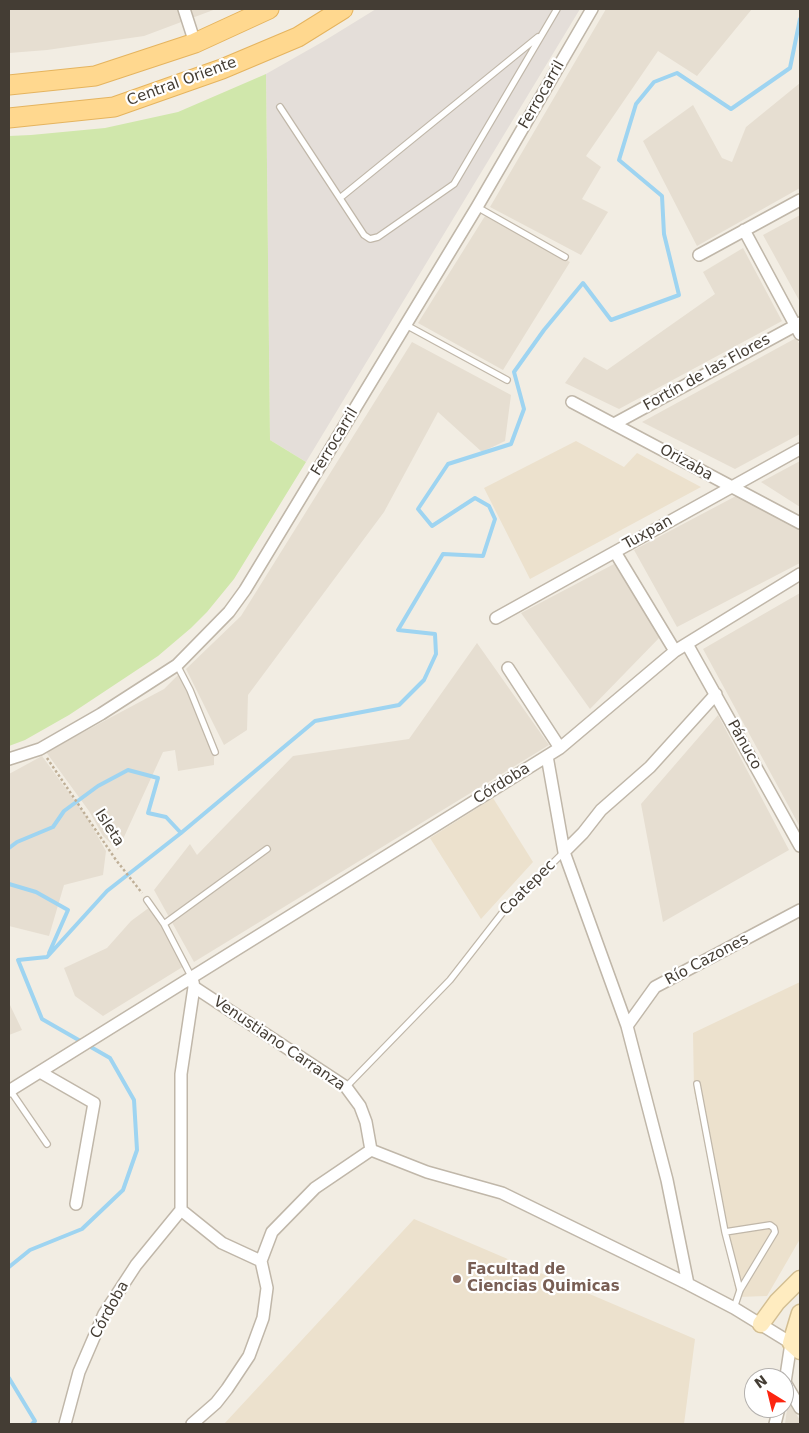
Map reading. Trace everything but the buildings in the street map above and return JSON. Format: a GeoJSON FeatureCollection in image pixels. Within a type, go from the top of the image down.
{"type":"FeatureCollection","features":[{"type":"Feature","properties":{"kind":"main road"},"geometry":{"type":"LineString","coordinates":[[9,85],[95,76],[195,43],[269,9]]}},
{"type":"Feature","properties":{"kind":"main road","name":"Central Oriente"},"geometry":{"type":"LineString","coordinates":[[9,118],[114,107],[222,69],[298,37],[343,9]]}},
{"type":"Feature","properties":{"kind":"main road"},"geometry":{"type":"LineString","coordinates":[[761,1324],[777,1302],[800,1279]]}},
{"type":"Feature","properties":{"kind":"main road"},"geometry":{"type":"LineString","coordinates":[[796,1347],[800,1313]]}},
{"type":"Feature","properties":{"kind":"street"},"geometry":{"type":"LineString","coordinates":[[184,9],[195,43]]}},
{"type":"Feature","properties":{"kind":"street","name":"Ferrocarril"},"geometry":{"type":"LineString","coordinates":[[9,759],[40,748],[101,714],[177,666],[229,612],[245,590],[406,325],[592,9]]}},
{"type":"Feature","properties":{"kind":"street"},"geometry":{"type":"LineString","coordinates":[[699,255],[800,200]]}},
{"type":"Feature","properties":{"kind":"street"},"geometry":{"type":"LineString","coordinates":[[744,230],[799,327]]}},
{"type":"Feature","properties":{"kind":"street","name":"Fortín de las Flores"},"geometry":{"type":"LineString","coordinates":[[614,424],[799,327]]}},
{"type":"Feature","properties":{"kind":"street","name":"Orizaba"},"geometry":{"type":"LineString","coordinates":[[572,402],[800,523]]}},
{"type":"Feature","properties":{"kind":"street","name":"Tuxpan"},"geometry":{"type":"LineString","coordinates":[[496,618],[800,449]]}},
{"type":"Feature","properties":{"kind":"street"},"geometry":{"type":"LineString","coordinates":[[615,552],[675,651]]}},
{"type":"Feature","properties":{"kind":"street","name":"Córdoba"},"geometry":{"type":"LineString","coordinates":[[40,1072],[122,1021],[193,982],[560,748],[675,651],[800,574]]}},
{"type":"Feature","properties":{"kind":"street","name":"Pánuco"},"geometry":{"type":"LineString","coordinates":[[687,644],[800,846]]}},
{"type":"Feature","properties":{"kind":"street"},"geometry":{"type":"LineString","coordinates":[[508,668],[560,748]]}},
{"type":"Feature","properties":{"kind":"street","name":"Coatepec"},"geometry":{"type":"LineString","coordinates":[[564,852],[601,810],[650,767],[716,694]]}},
{"type":"Feature","properties":{"kind":"street"},"geometry":{"type":"LineString","coordinates":[[546,756],[564,852],[627,1026],[668,1180],[688,1284]]}},
{"type":"Feature","properties":{"kind":"street","name":"Río Cazones"},"geometry":{"type":"LineString","coordinates":[[627,1026],[655,987],[800,910]]}},
{"type":"Feature","properties":{"kind":"street"},"geometry":{"type":"LineString","coordinates":[[193,982],[181,1074],[181,1210],[222,1243],[261,1261]]}},
{"type":"Feature","properties":{"kind":"street","name":"Venustiano Carranza"},"geometry":{"type":"LineString","coordinates":[[193,982],[346,1087],[360,1106],[366,1122],[371,1150]]}},
{"type":"Feature","properties":{"kind":"street"},"geometry":{"type":"LineString","coordinates":[[10,1090],[40,1072],[94,1103],[76,1204]]}},
{"type":"Feature","properties":{"kind":"street"},"geometry":{"type":"LineString","coordinates":[[192,1424],[221,1396],[249,1356],[263,1318],[267,1288],[261,1261],[272,1232],[315,1188],[371,1150],[427,1172],[502,1193],[688,1284],[734,1308],[796,1347],[790,1368]]}},
{"type":"Feature","properties":{"kind":"street","name":"Córdoba"},"geometry":{"type":"LineString","coordinates":[[65,1424],[79,1372],[104,1314],[136,1265],[181,1210]]}},
{"type":"Feature","properties":{"kind":"lane"},"geometry":{"type":"LineString","coordinates":[[280,106],[364,235],[370,239],[378,237],[454,184],[557,9]]}},
{"type":"Feature","properties":{"kind":"lane"},"geometry":{"type":"LineString","coordinates":[[340,198],[541,35]]}},
{"type":"Feature","properties":{"kind":"lane"},"geometry":{"type":"LineString","coordinates":[[477,207],[565,257]]}},
{"type":"Feature","properties":{"kind":"lane"},"geometry":{"type":"LineString","coordinates":[[406,325],[507,380]]}},
{"type":"Feature","properties":{"kind":"lane"},"geometry":{"type":"LineString","coordinates":[[177,666],[190,690],[215,752]]}},
{"type":"Feature","properties":{"kind":"lane"},"geometry":{"type":"LineString","coordinates":[[164,924],[267,849]]}},
{"type":"Feature","properties":{"kind":"lane","name":"Coatepec"},"geometry":{"type":"LineString","coordinates":[[346,1087],[450,980],[503,912],[564,852]]}},
{"type":"Feature","properties":{"kind":"lane"},"geometry":{"type":"LineString","coordinates":[[147,900],[164,924],[193,982]]}},
{"type":"Feature","properties":{"kind":"lane"},"geometry":{"type":"LineString","coordinates":[[697,1084],[725,1232],[740,1290]]}},
{"type":"Feature","properties":{"kind":"lane"},"geometry":{"type":"LineString","coordinates":[[10,1090],[47,1144]]}},
{"type":"Feature","properties":{"kind":"lane"},"geometry":{"type":"LineString","coordinates":[[725,1232],[770,1225],[774,1228],[775,1232],[740,1290],[734,1308]]}},
{"type":"Feature","properties":{"kind":"path","name":"Isleta"},"geometry":{"type":"LineString","coordinates":[[40,748],[116,860],[147,900]]}},
{"type":"Feature","properties":{"kind":"shaded area"},"geometry":{"type":"Polygon","coordinates":[[[9,9],[216,9],[144,36],[47,50],[9,53],[9,9]]]}},
{"type":"Feature","properties":{"kind":"shaded area"},"geometry":{"type":"Polygon","coordinates":[[[376,9],[580,9],[306,462],[270,440],[266,74],[376,9]]]}},
{"type":"Feature","properties":{"kind":"shaded area"},"geometry":{"type":"Polygon","coordinates":[[[606,9],[752,9],[697,76],[658,51],[586,156],[601,167],[582,199],[608,212],[581,255],[490,207],[606,9]]]}},
{"type":"Feature","properties":{"kind":"shaded area"},"geometry":{"type":"Polygon","coordinates":[[[800,83],[800,188],[697,246],[643,141],[693,105],[722,158],[732,162],[746,127],[800,83]]]}},
{"type":"Feature","properties":{"kind":"shaded area"},"geometry":{"type":"Polygon","coordinates":[[[800,215],[800,302],[763,235],[800,215]]]}},
{"type":"Feature","properties":{"kind":"shaded area"},"geometry":{"type":"Polygon","coordinates":[[[485,216],[570,262],[503,370],[418,323],[485,216]]]}},
{"type":"Feature","properties":{"kind":"shaded area"},"geometry":{"type":"Polygon","coordinates":[[[743,248],[782,321],[619,409],[565,383],[584,357],[607,370],[715,294],[703,272],[743,248]]]}},
{"type":"Feature","properties":{"kind":"shaded area"},"geometry":{"type":"Polygon","coordinates":[[[796,338],[800,345],[800,434],[735,469],[642,422],[796,338]]]}},
{"type":"Feature","properties":{"kind":"shaded area"},"geometry":{"type":"Polygon","coordinates":[[[412,342],[511,395],[505,441],[482,452],[438,412],[384,512],[248,695],[247,730],[224,745],[186,669],[241,616],[412,342]]]}},
{"type":"Feature","properties":{"kind":"shaded area"},"geometry":{"type":"Polygon","coordinates":[[[576,441],[624,467],[637,453],[701,487],[530,579],[484,488],[576,441]]]}},
{"type":"Feature","properties":{"kind":"shaded area"},"geometry":{"type":"Polygon","coordinates":[[[800,461],[800,507],[761,482],[800,461]]]}},
{"type":"Feature","properties":{"kind":"shaded area"},"geometry":{"type":"Polygon","coordinates":[[[736,496],[800,530],[800,563],[677,627],[634,550],[736,496]]]}},
{"type":"Feature","properties":{"kind":"shaded area"},"geometry":{"type":"Polygon","coordinates":[[[614,564],[661,636],[590,709],[521,613],[614,564]]]}},
{"type":"Feature","properties":{"kind":"shaded area"},"geometry":{"type":"Polygon","coordinates":[[[800,593],[800,827],[703,649],[800,593]]]}},
{"type":"Feature","properties":{"kind":"shaded area"},"geometry":{"type":"Polygon","coordinates":[[[477,643],[549,745],[194,962],[154,890],[190,844],[197,855],[293,756],[409,739],[477,643]]]}},
{"type":"Feature","properties":{"kind":"shaded area"},"geometry":{"type":"Polygon","coordinates":[[[179,674],[214,745],[214,765],[178,771],[175,750],[163,752],[118,850],[103,836],[89,811],[46,752],[164,689],[179,674]]]}},
{"type":"Feature","properties":{"kind":"shaded area"},"geometry":{"type":"Polygon","coordinates":[[[718,715],[789,850],[663,922],[641,804],[718,715]]]}},
{"type":"Feature","properties":{"kind":"shaded area"},"geometry":{"type":"Polygon","coordinates":[[[42,756],[86,816],[106,851],[103,875],[64,885],[49,936],[9,926],[9,774],[42,756]]]}},
{"type":"Feature","properties":{"kind":"shaded area"},"geometry":{"type":"Polygon","coordinates":[[[493,798],[533,862],[481,919],[430,838],[493,798]]]}},
{"type":"Feature","properties":{"kind":"shaded area"},"geometry":{"type":"Polygon","coordinates":[[[154,904],[189,963],[103,1016],[75,996],[64,968],[107,948],[131,921],[154,904]]]}},
{"type":"Feature","properties":{"kind":"shaded area"},"geometry":{"type":"Polygon","coordinates":[[[800,982],[800,1239],[767,1296],[737,1297],[694,1091],[693,1033],[800,982]]]}},
{"type":"Feature","properties":{"kind":"shaded area"},"geometry":{"type":"Polygon","coordinates":[[[9,1003],[22,1030],[9,1035],[9,1003]]]}},
{"type":"Feature","properties":{"kind":"shaded area","name":"Facultad de Ciencias Quimicas"},"geometry":{"type":"Polygon","coordinates":[[[414,1219],[695,1339],[684,1424],[224,1424],[414,1219]]]}},
{"type":"Feature","properties":{"kind":"shaded area"},"geometry":{"type":"Polygon","coordinates":[[[794,1411],[800,1420],[800,1424],[785,1424],[786,1418],[794,1418],[794,1411]]]}},
{"type":"Feature","properties":{"kind":"green space"},"geometry":{"type":"Polygon","coordinates":[[[266,74],[270,440],[306,462],[234,579],[191,628],[158,656],[69,715],[25,740],[9,746],[9,136],[105,128],[178,112],[266,74]]]}},
{"type":"Feature","properties":{"kind":"waterway"},"geometry":{"type":"LineString","coordinates":[[9,1267],[30,1250],[82,1229],[123,1190],[137,1150],[134,1100],[110,1058],[42,1019],[18,960],[47,957],[107,891],[181,833],[315,721],[399,705],[424,680],[436,654],[435,634],[398,630],[443,554],[483,556],[495,519],[489,506],[475,498],[432,526],[418,509],[448,464],[511,444],[524,409],[514,372],[544,330],[583,283],[611,320],[679,295],[664,234],[662,196],[619,160],[636,104],[654,82],[677,73],[731,109],[790,68],[800,19]]}},
{"type":"Feature","properties":{"kind":"waterway"},"geometry":{"type":"LineString","coordinates":[[9,848],[17,842],[53,827],[64,811],[98,786],[128,770],[158,778],[148,813],[166,817],[181,833]]}},
{"type":"Feature","properties":{"kind":"waterway"},"geometry":{"type":"LineString","coordinates":[[9,884],[36,892],[68,910],[49,953]]}},
{"type":"Feature","properties":{"kind":"waterway"},"geometry":{"type":"LineString","coordinates":[[9,1378],[35,1421],[32,1424]]}},
{"type":"Feature","properties":{"kind":"place","name":"Facultad de Ciencias Quimicas"},"geometry":{"type":"Point","coordinates":[457,1279]}}]}
